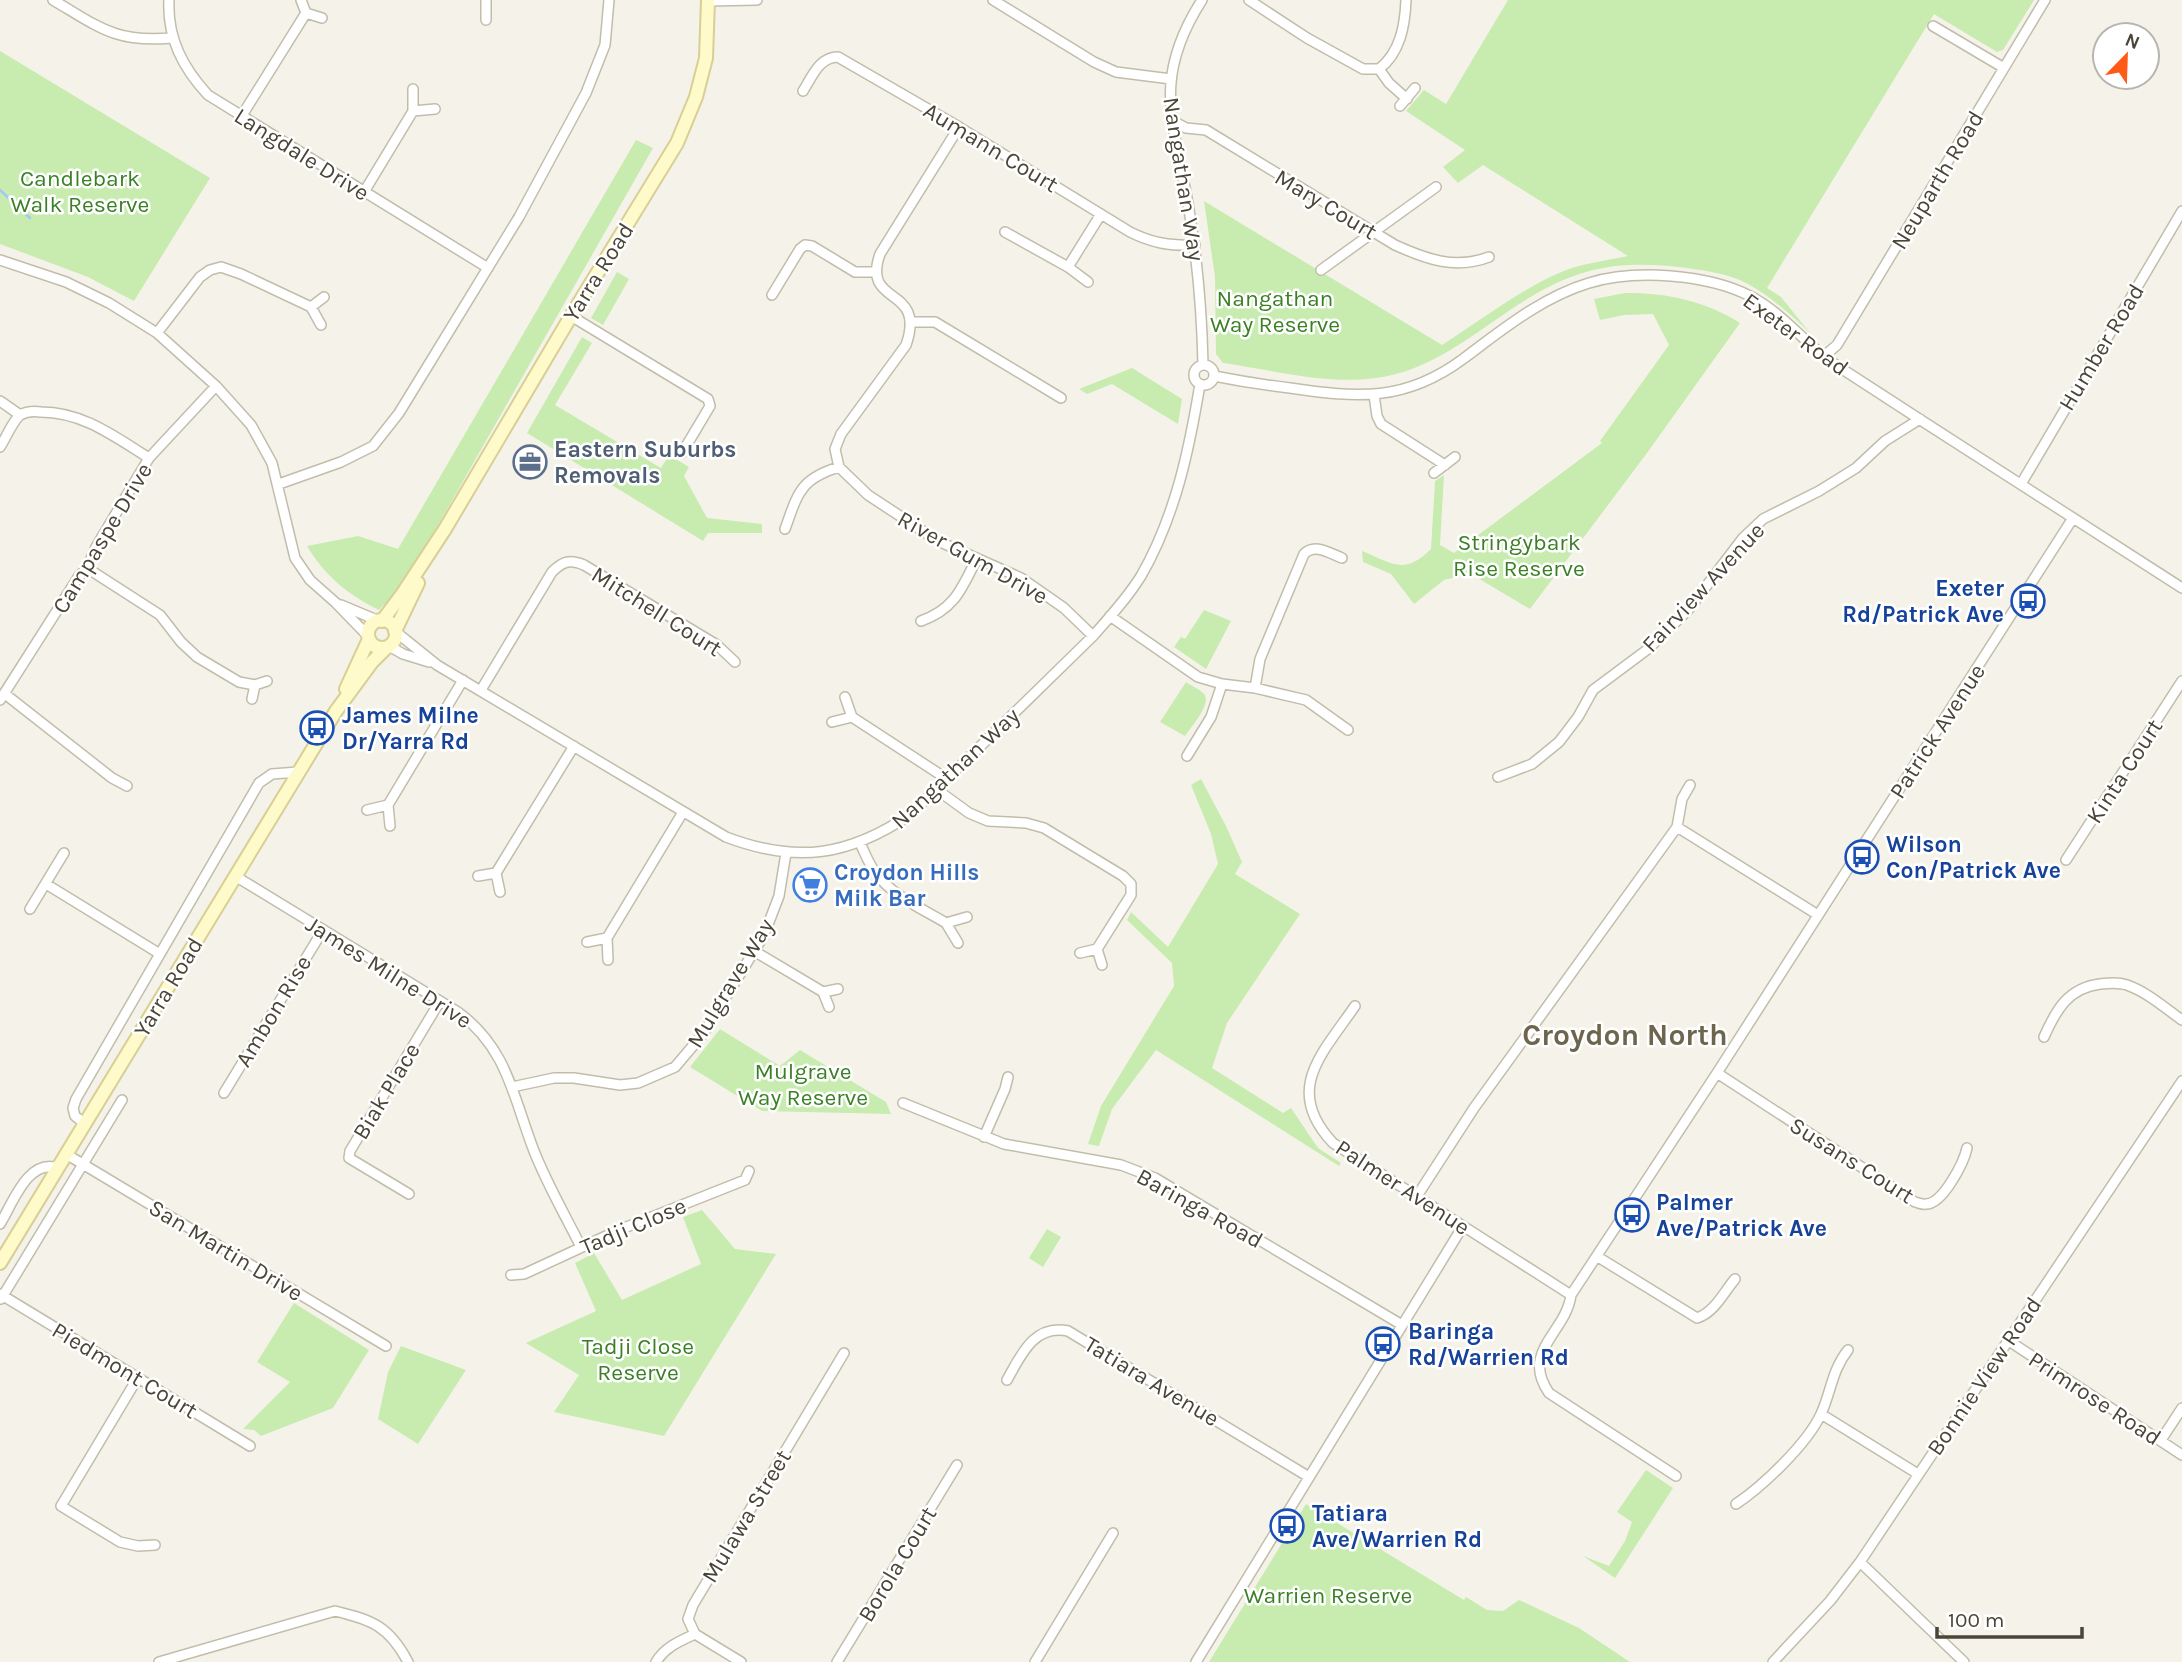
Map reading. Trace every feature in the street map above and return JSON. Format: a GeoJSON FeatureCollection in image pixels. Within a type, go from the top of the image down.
{"type":"FeatureCollection","features":[{"type":"Feature","properties":{"kind":"main road","name":"Yarra Road"},"geometry":{"type":"LineString","coordinates":[[381,621],[445,529],[570,316],[677,143],[696,97],[706,58],[708,0]]}},
{"type":"Feature","properties":{"kind":"main road","name":"Yarra Road"},"geometry":{"type":"LineString","coordinates":[[395,631],[445,529]]}},
{"type":"Feature","properties":{"kind":"main road"},"geometry":{"type":"LineString","coordinates":[[381,621],[389,622],[395,631],[394,640],[388,647],[378,647],[369,638],[369,629],[381,621]]}},
{"type":"Feature","properties":{"kind":"main road","name":"Yarra Road"},"geometry":{"type":"LineString","coordinates":[[335,711],[369,638]]}},
{"type":"Feature","properties":{"kind":"main road","name":"Yarra Road"},"geometry":{"type":"LineString","coordinates":[[0,1263],[335,711],[372,662],[388,647]]}},
{"type":"Feature","properties":{"kind":"street"},"geometry":{"type":"LineString","coordinates":[[54,0],[107,32],[131,39],[172,38]]}},
{"type":"Feature","properties":{"kind":"street","name":"Langdale Drive"},"geometry":{"type":"LineString","coordinates":[[169,0],[172,38],[187,70],[208,95],[488,268]]}},
{"type":"Feature","properties":{"kind":"street"},"geometry":{"type":"LineString","coordinates":[[301,0],[306,13]]}},
{"type":"Feature","properties":{"kind":"street"},"geometry":{"type":"LineString","coordinates":[[486,0],[486,20]]}},
{"type":"Feature","properties":{"kind":"street"},"geometry":{"type":"LineString","coordinates":[[279,484],[341,462],[373,446],[399,413],[488,268],[586,93],[605,45],[609,0]]}},
{"type":"Feature","properties":{"kind":"street"},"geometry":{"type":"LineString","coordinates":[[708,0],[757,0]]}},
{"type":"Feature","properties":{"kind":"street"},"geometry":{"type":"LineString","coordinates":[[993,0],[1094,62],[1116,72],[1171,79]]}},
{"type":"Feature","properties":{"kind":"street","name":"Nangathan Way"},"geometry":{"type":"LineString","coordinates":[[1202,0],[1180,43],[1171,79],[1171,120],[1195,245],[1203,365]]}},
{"type":"Feature","properties":{"kind":"street"},"geometry":{"type":"LineString","coordinates":[[1249,0],[1307,38],[1363,69],[1379,69],[1389,61],[1396,50],[1406,0]]}},
{"type":"Feature","properties":{"kind":"street","name":"Neuparth Road"},"geometry":{"type":"LineString","coordinates":[[1824,356],[1837,345],[2045,0]]}},
{"type":"Feature","properties":{"kind":"street"},"geometry":{"type":"LineString","coordinates":[[306,13],[322,18]]}},
{"type":"Feature","properties":{"kind":"street"},"geometry":{"type":"LineString","coordinates":[[241,117],[306,13]]}},
{"type":"Feature","properties":{"kind":"street"},"geometry":{"type":"LineString","coordinates":[[1933,26],[2004,68]]}},
{"type":"Feature","properties":{"kind":"street","name":"Aumann Court"},"geometry":{"type":"LineString","coordinates":[[803,91],[821,63],[829,57],[838,57],[1130,232],[1168,246],[1195,245]]}},
{"type":"Feature","properties":{"kind":"street"},"geometry":{"type":"LineString","coordinates":[[1379,69],[1404,103],[1415,88]]}},
{"type":"Feature","properties":{"kind":"street"},"geometry":{"type":"LineString","coordinates":[[364,192],[413,111],[413,89]]}},
{"type":"Feature","properties":{"kind":"street"},"geometry":{"type":"LineString","coordinates":[[413,111],[435,109]]}},
{"type":"Feature","properties":{"kind":"street","name":"Mary Court"},"geometry":{"type":"LineString","coordinates":[[1171,120],[1186,128],[1206,130],[1372,233],[1422,257],[1464,264],[1489,257]]}},
{"type":"Feature","properties":{"kind":"street"},"geometry":{"type":"LineString","coordinates":[[785,529],[804,486],[812,477],[839,467],[835,449],[841,434],[906,345],[911,332],[909,313],[902,303],[883,290],[875,272],[880,254],[958,127]]}},
{"type":"Feature","properties":{"kind":"street"},"geometry":{"type":"LineString","coordinates":[[1321,270],[1436,187]]}},
{"type":"Feature","properties":{"kind":"street","name":"Humber Road"},"geometry":{"type":"LineString","coordinates":[[2021,484],[2182,211]]}},
{"type":"Feature","properties":{"kind":"street"},"geometry":{"type":"LineString","coordinates":[[1068,267],[1101,214]]}},
{"type":"Feature","properties":{"kind":"street"},"geometry":{"type":"LineString","coordinates":[[1006,232],[1068,267],[1088,282]]}},
{"type":"Feature","properties":{"kind":"street"},"geometry":{"type":"LineString","coordinates":[[772,295],[805,245],[812,246],[855,272],[875,272]]}},
{"type":"Feature","properties":{"kind":"street"},"geometry":{"type":"LineString","coordinates":[[0,260],[85,291],[109,303],[157,333],[216,386],[251,425],[272,463],[295,558],[310,580],[369,638]]}},
{"type":"Feature","properties":{"kind":"street"},"geometry":{"type":"LineString","coordinates":[[157,333],[200,277],[221,267],[311,307],[321,325]]}},
{"type":"Feature","properties":{"kind":"street","name":"Exeter Road"},"geometry":{"type":"LineString","coordinates":[[1214,376],[1325,393],[1374,395],[1408,387],[1439,374],[1560,294],[1591,283],[1628,275],[1700,281],[1741,292],[1765,306],[1824,356],[2182,588]]}},
{"type":"Feature","properties":{"kind":"street"},"geometry":{"type":"LineString","coordinates":[[311,307],[324,297]]}},
{"type":"Feature","properties":{"kind":"street"},"geometry":{"type":"LineString","coordinates":[[570,316],[708,399],[710,406],[682,453]]}},
{"type":"Feature","properties":{"kind":"street"},"geometry":{"type":"LineString","coordinates":[[910,322],[936,322],[1061,398]]}},
{"type":"Feature","properties":{"kind":"street"},"geometry":{"type":"LineString","coordinates":[[1203,365],[1211,368],[1214,376],[1209,384],[1200,384],[1195,380],[1197,368],[1203,365]]}},
{"type":"Feature","properties":{"kind":"street","name":"Nangathan Way"},"geometry":{"type":"LineString","coordinates":[[395,631],[437,665],[726,837],[757,848],[786,853],[821,852],[860,843],[886,831],[911,814],[1093,636],[1140,578],[1163,533],[1177,493],[1200,384]]}},
{"type":"Feature","properties":{"kind":"street","name":"Campaspe Drive"},"geometry":{"type":"LineString","coordinates":[[3,697],[79,576],[87,568],[96,547],[149,457],[216,386]]}},
{"type":"Feature","properties":{"kind":"street"},"geometry":{"type":"LineString","coordinates":[[1374,395],[1381,424],[1445,465]]}},
{"type":"Feature","properties":{"kind":"street"},"geometry":{"type":"LineString","coordinates":[[0,401],[20,415]]}},
{"type":"Feature","properties":{"kind":"street"},"geometry":{"type":"LineString","coordinates":[[0,447],[20,415],[29,411],[49,412],[83,418],[149,457]]}},
{"type":"Feature","properties":{"kind":"street","name":"Fairview Avenue"},"geometry":{"type":"LineString","coordinates":[[1498,777],[1532,764],[1559,742],[1578,717],[1593,690],[1648,649],[1688,610],[1743,538],[1763,519],[1819,491],[1856,468],[1885,441],[1920,419]]}},
{"type":"Feature","properties":{"kind":"street"},"geometry":{"type":"LineString","coordinates":[[1434,473],[1455,457]]}},
{"type":"Feature","properties":{"kind":"street","name":"River Gum Drive"},"geometry":{"type":"LineString","coordinates":[[839,467],[849,479],[895,514],[938,541],[1021,578],[1041,591],[1093,636]]}},
{"type":"Feature","properties":{"kind":"street","name":"Patrick Avenue"},"geometry":{"type":"LineString","coordinates":[[1676,1476],[1549,1393],[1544,1386],[1539,1366],[1540,1354],[1567,1310],[1571,1295],[1717,1073],[2073,518]]}},
{"type":"Feature","properties":{"kind":"street"},"geometry":{"type":"LineString","coordinates":[[1255,688],[1260,659],[1304,554],[1308,550],[1318,548],[1342,558]]}},
{"type":"Feature","properties":{"kind":"street"},"geometry":{"type":"LineString","coordinates":[[921,621],[938,615],[949,606],[977,558]]}},
{"type":"Feature","properties":{"kind":"street","name":"Mitchell Court"},"geometry":{"type":"LineString","coordinates":[[481,690],[552,572],[558,565],[569,561],[584,565],[716,645],[735,662]]}},
{"type":"Feature","properties":{"kind":"street"},"geometry":{"type":"LineString","coordinates":[[87,568],[160,615],[197,657],[239,682],[255,685],[267,681]]}},
{"type":"Feature","properties":{"kind":"street"},"geometry":{"type":"LineString","coordinates":[[336,603],[381,621]]}},
{"type":"Feature","properties":{"kind":"street"},"geometry":{"type":"LineString","coordinates":[[1110,616],[1198,677],[1306,700],[1348,730]]}},
{"type":"Feature","properties":{"kind":"street","name":"Nangathan Way"},"geometry":{"type":"LineString","coordinates":[[388,647],[437,665]]}},
{"type":"Feature","properties":{"kind":"street"},"geometry":{"type":"LineString","coordinates":[[390,826],[387,805],[463,680]]}},
{"type":"Feature","properties":{"kind":"street","name":"Kinta Court"},"geometry":{"type":"LineString","coordinates":[[2066,860],[2182,681]]}},
{"type":"Feature","properties":{"kind":"street"},"geometry":{"type":"LineString","coordinates":[[1186,756],[1211,717],[1222,684]]}},
{"type":"Feature","properties":{"kind":"street"},"geometry":{"type":"LineString","coordinates":[[252,699],[255,685]]}},
{"type":"Feature","properties":{"kind":"street"},"geometry":{"type":"LineString","coordinates":[[3,697],[112,778],[127,786]]}},
{"type":"Feature","properties":{"kind":"street"},"geometry":{"type":"LineString","coordinates":[[845,697],[852,717],[947,779]]}},
{"type":"Feature","properties":{"kind":"street"},"geometry":{"type":"LineString","coordinates":[[832,722],[852,717]]}},
{"type":"Feature","properties":{"kind":"street"},"geometry":{"type":"LineString","coordinates":[[500,892],[496,873],[574,746]]}},
{"type":"Feature","properties":{"kind":"street"},"geometry":{"type":"LineString","coordinates":[[84,1124],[75,1116],[75,1099],[259,783],[272,775],[298,772]]}},
{"type":"Feature","properties":{"kind":"street"},"geometry":{"type":"LineString","coordinates":[[1417,1196],[1474,1108],[1677,827],[1682,799],[1690,785]]}},
{"type":"Feature","properties":{"kind":"street"},"geometry":{"type":"LineString","coordinates":[[936,789],[969,813],[988,821],[1026,823],[1044,828],[1123,876],[1131,884],[1130,895],[1097,948],[1080,954]]}},
{"type":"Feature","properties":{"kind":"street"},"geometry":{"type":"LineString","coordinates":[[367,810],[387,805]]}},
{"type":"Feature","properties":{"kind":"street"},"geometry":{"type":"LineString","coordinates":[[608,960],[607,938],[683,812]]}},
{"type":"Feature","properties":{"kind":"street"},"geometry":{"type":"LineString","coordinates":[[1677,827],[1818,915]]}},
{"type":"Feature","properties":{"kind":"street"},"geometry":{"type":"LineString","coordinates":[[860,843],[875,873],[884,883],[946,923],[958,943]]}},
{"type":"Feature","properties":{"kind":"street"},"geometry":{"type":"LineString","coordinates":[[30,909],[64,853]]}},
{"type":"Feature","properties":{"kind":"street","name":"Mulgrave Way"},"geometry":{"type":"LineString","coordinates":[[512,1087],[574,1078],[620,1085],[638,1083],[675,1067],[703,1034],[754,951],[775,907],[786,853]]}},
{"type":"Feature","properties":{"kind":"street"},"geometry":{"type":"LineString","coordinates":[[478,876],[496,873]]}},
{"type":"Feature","properties":{"kind":"street","name":"James Milne Drive"},"geometry":{"type":"LineString","coordinates":[[236,876],[440,1001],[473,1024],[489,1040],[512,1087],[534,1151],[581,1247]]}},
{"type":"Feature","properties":{"kind":"street"},"geometry":{"type":"LineString","coordinates":[[46,884],[160,954]]}},
{"type":"Feature","properties":{"kind":"street"},"geometry":{"type":"LineString","coordinates":[[946,923],[967,917]]}},
{"type":"Feature","properties":{"kind":"street","name":"Ambon Rise"},"geometry":{"type":"LineString","coordinates":[[224,1093],[323,930]]}},
{"type":"Feature","properties":{"kind":"street"},"geometry":{"type":"LineString","coordinates":[[587,942],[607,938]]}},
{"type":"Feature","properties":{"kind":"street"},"geometry":{"type":"LineString","coordinates":[[1097,948],[1102,965]]}},
{"type":"Feature","properties":{"kind":"street"},"geometry":{"type":"LineString","coordinates":[[754,951],[823,992],[830,1007]]}},
{"type":"Feature","properties":{"kind":"street"},"geometry":{"type":"LineString","coordinates":[[2044,1037],[2054,1014],[2071,994],[2090,985],[2110,982],[2125,984],[2142,992],[2182,1020]]}},
{"type":"Feature","properties":{"kind":"street"},"geometry":{"type":"LineString","coordinates":[[823,992],[838,989]]}},
{"type":"Feature","properties":{"kind":"street","name":"Biak Place"},"geometry":{"type":"LineString","coordinates":[[409,1194],[349,1158],[350,1151],[440,1001]]}},
{"type":"Feature","properties":{"kind":"street","name":"Palmer Avenue"},"geometry":{"type":"LineString","coordinates":[[1355,1006],[1312,1072],[1308,1091],[1311,1112],[1320,1129],[1333,1143],[1571,1295]]}},
{"type":"Feature","properties":{"kind":"street","name":"Susans Court"},"geometry":{"type":"LineString","coordinates":[[1717,1073],[1915,1202],[1927,1205],[1936,1201],[1964,1161],[1967,1148]]}},
{"type":"Feature","properties":{"kind":"street"},"geometry":{"type":"LineString","coordinates":[[984,1138],[1008,1077]]}},
{"type":"Feature","properties":{"kind":"street","name":"Bonnie View Road"},"geometry":{"type":"LineString","coordinates":[[1773,1662],[1830,1601],[1860,1562],[2182,1081]]}},
{"type":"Feature","properties":{"kind":"street"},"geometry":{"type":"LineString","coordinates":[[1,1297],[122,1100]]}},
{"type":"Feature","properties":{"kind":"street","name":"Baringa Road"},"geometry":{"type":"LineString","coordinates":[[902,1103],[984,1138],[1030,1150],[1121,1165],[1155,1178],[1402,1325]]}},
{"type":"Feature","properties":{"kind":"street","name":"San Martin Drive"},"geometry":{"type":"LineString","coordinates":[[66,1154],[386,1346]]}},
{"type":"Feature","properties":{"kind":"street"},"geometry":{"type":"LineString","coordinates":[[0,1224],[31,1172],[44,1166],[58,1168]]}},
{"type":"Feature","properties":{"kind":"street","name":"Tadji Close"},"geometry":{"type":"LineString","coordinates":[[511,1275],[524,1274],[581,1247],[746,1180],[749,1171]]}},
{"type":"Feature","properties":{"kind":"street"},"geometry":{"type":"LineString","coordinates":[[1196,1662],[1463,1226]]}},
{"type":"Feature","properties":{"kind":"street"},"geometry":{"type":"LineString","coordinates":[[1598,1257],[1697,1318],[1704,1316],[1711,1309],[1734,1279]]}},
{"type":"Feature","properties":{"kind":"street","name":"Piedmont Court"},"geometry":{"type":"LineString","coordinates":[[1,1297],[250,1446]]}},
{"type":"Feature","properties":{"kind":"street","name":"Tatiara Avenue"},"geometry":{"type":"LineString","coordinates":[[1007,1380],[1034,1338],[1045,1331],[1058,1328],[1068,1331],[1309,1477]]}},
{"type":"Feature","properties":{"kind":"street","name":"Primrose Road"},"geometry":{"type":"LineString","coordinates":[[2009,1340],[2182,1455]]}},
{"type":"Feature","properties":{"kind":"street"},"geometry":{"type":"LineString","coordinates":[[1736,1504],[1753,1492],[1805,1439],[1821,1414],[1830,1381],[1848,1350]]}},
{"type":"Feature","properties":{"kind":"street","name":"Mulawa Street"},"geometry":{"type":"LineString","coordinates":[[695,1634],[688,1619],[693,1605],[844,1353]]}},
{"type":"Feature","properties":{"kind":"street"},"geometry":{"type":"LineString","coordinates":[[137,1378],[61,1506],[120,1542],[138,1546],[155,1545]]}},
{"type":"Feature","properties":{"kind":"street"},"geometry":{"type":"LineString","coordinates":[[2161,1440],[2182,1408]]}},
{"type":"Feature","properties":{"kind":"street"},"geometry":{"type":"LineString","coordinates":[[1821,1414],[1918,1474]]}},
{"type":"Feature","properties":{"kind":"street","name":"Borola Court"},"geometry":{"type":"LineString","coordinates":[[837,1662],[957,1465]]}},
{"type":"Feature","properties":{"kind":"street"},"geometry":{"type":"LineString","coordinates":[[1035,1662],[1114,1533]]}},
{"type":"Feature","properties":{"kind":"street"},"geometry":{"type":"LineString","coordinates":[[1860,1562],[1964,1662]]}},
{"type":"Feature","properties":{"kind":"street"},"geometry":{"type":"LineString","coordinates":[[159,1662],[335,1611],[361,1617],[385,1629],[408,1662]]}},
{"type":"Feature","properties":{"kind":"street"},"geometry":{"type":"LineString","coordinates":[[656,1662],[661,1654],[679,1641],[695,1634],[741,1662]]}},
{"type":"Feature","properties":{"kind":"green space","name":"Nangathan Way Reserve"},"geometry":{"type":"Polygon","coordinates":[[[1508,0],[2034,0],[2003,50],[1997,52],[1934,14],[1767,288],[1781,297],[1810,333],[1765,295],[1734,278],[1687,268],[1626,265],[1590,271],[1554,285],[1517,305],[1433,360],[1396,374],[1353,380],[1331,379],[1223,363],[1216,354],[1215,277],[1204,201],[1442,345],[1544,280],[1576,267],[1628,256],[1483,165],[1458,183],[1443,167],[1465,150],[1406,111],[1424,90],[1446,104],[1508,0]]]}},
{"type":"Feature","properties":{"kind":"green space","name":"Candlebark Walk Reserve"},"geometry":{"type":"Polygon","coordinates":[[[0,51],[210,178],[134,301],[88,277],[0,244],[0,51]]]}},
{"type":"Feature","properties":{"kind":"green space"},"geometry":{"type":"Polygon","coordinates":[[[636,140],[653,148],[417,562],[397,591],[379,610],[367,604],[329,575],[307,546],[358,536],[398,549],[636,140]]]}},
{"type":"Feature","properties":{"kind":"green space"},"geometry":{"type":"Polygon","coordinates":[[[617,272],[629,279],[603,325],[591,318],[617,272]]]}},
{"type":"Feature","properties":{"kind":"green space","name":"Stringybark Rise Reserve"},"geometry":{"type":"Polygon","coordinates":[[[1625,293],[1684,299],[1740,323],[1530,609],[1471,574],[1444,580],[1414,604],[1391,574],[1363,562],[1362,551],[1390,563],[1405,565],[1431,549],[1435,481],[1444,475],[1440,545],[1454,553],[1602,443],[1600,441],[1669,345],[1653,314],[1624,315],[1600,320],[1594,299],[1625,293]]]}},
{"type":"Feature","properties":{"kind":"green space"},"geometry":{"type":"Polygon","coordinates":[[[582,337],[592,343],[555,405],[661,468],[669,455],[689,467],[684,476],[707,518],[762,524],[762,533],[708,533],[703,541],[527,433],[582,337]]]}},
{"type":"Feature","properties":{"kind":"green space"},"geometry":{"type":"Polygon","coordinates":[[[1132,368],[1182,399],[1178,424],[1112,384],[1087,394],[1079,389],[1132,368]]]}},
{"type":"Feature","properties":{"kind":"green space"},"geometry":{"type":"Polygon","coordinates":[[[1204,610],[1231,621],[1206,669],[1174,647],[1181,637],[1185,639],[1204,610]]]}},
{"type":"Feature","properties":{"kind":"green space"},"geometry":{"type":"Polygon","coordinates":[[[1186,682],[1204,693],[1206,700],[1185,736],[1160,722],[1186,682]]]}},
{"type":"Feature","properties":{"kind":"green space"},"geometry":{"type":"Polygon","coordinates":[[[1201,779],[1242,862],[1235,874],[1300,914],[1227,1023],[1212,1068],[1283,1113],[1291,1108],[1318,1148],[1341,1163],[1339,1166],[1156,1050],[1112,1109],[1099,1146],[1088,1144],[1101,1106],[1174,986],[1172,963],[1127,920],[1131,912],[1168,947],[1218,864],[1211,834],[1191,785],[1201,779]]]}},
{"type":"Feature","properties":{"kind":"green space","name":"Mulgrave Way Reserve"},"geometry":{"type":"Polygon","coordinates":[[[720,1029],[780,1066],[800,1050],[886,1102],[891,1114],[762,1111],[690,1067],[720,1029]]]}},
{"type":"Feature","properties":{"kind":"green space","name":"Tadji Close Reserve"},"geometry":{"type":"Polygon","coordinates":[[[702,1210],[735,1249],[776,1254],[664,1436],[554,1412],[579,1375],[526,1343],[596,1311],[575,1263],[594,1253],[622,1300],[701,1264],[683,1217],[702,1210]]]}},
{"type":"Feature","properties":{"kind":"green space"},"geometry":{"type":"Polygon","coordinates":[[[1047,1229],[1061,1237],[1043,1267],[1029,1258],[1047,1229]]]}},
{"type":"Feature","properties":{"kind":"green space"},"geometry":{"type":"Polygon","coordinates":[[[294,1303],[369,1350],[333,1408],[261,1436],[254,1430],[243,1429],[290,1382],[257,1362],[294,1303]]]}},
{"type":"Feature","properties":{"kind":"green space"},"geometry":{"type":"Polygon","coordinates":[[[401,1346],[466,1370],[418,1444],[378,1419],[388,1372],[401,1346]]]}},
{"type":"Feature","properties":{"kind":"green space"},"geometry":{"type":"Polygon","coordinates":[[[1646,1470],[1673,1488],[1615,1578],[1583,1556],[1609,1566],[1625,1541],[1632,1522],[1617,1512],[1646,1470]]]}},
{"type":"Feature","properties":{"kind":"green space","name":"Warrien Reserve"},"geometry":{"type":"Polygon","coordinates":[[[1306,1504],[1464,1600],[1466,1597],[1487,1610],[1503,1611],[1519,1600],[1579,1628],[1630,1662],[1209,1662],[1306,1504]]]}},
{"type":"Feature","properties":{"kind":"waterway"},"geometry":{"type":"LineString","coordinates":[[0,190],[30,218]]}},
{"type":"Feature","properties":{"kind":"place","name":"Eastern Suburbs Removals"},"geometry":{"type":"Point","coordinates":[530,462]}},
{"type":"Feature","properties":{"kind":"place","name":"Exeter Rd/Patrick Ave"},"geometry":{"type":"Point","coordinates":[2028,601]}},
{"type":"Feature","properties":{"kind":"place","name":"James Milne Dr/Yarra Rd"},"geometry":{"type":"Point","coordinates":[317,728]}},
{"type":"Feature","properties":{"kind":"place","name":"Wilson Con/Patrick Ave"},"geometry":{"type":"Point","coordinates":[1862,857]}},
{"type":"Feature","properties":{"kind":"place","name":"Croydon Hills Milk Bar"},"geometry":{"type":"Point","coordinates":[810,885]}},
{"type":"Feature","properties":{"kind":"place","name":"Palmer Ave/Patrick Ave"},"geometry":{"type":"Point","coordinates":[1632,1215]}},
{"type":"Feature","properties":{"kind":"place","name":"Baringa Rd/Warrien Rd"},"geometry":{"type":"Point","coordinates":[1383,1344]}},
{"type":"Feature","properties":{"kind":"place","name":"Tatiara Ave/Warrien Rd"},"geometry":{"type":"Point","coordinates":[1287,1526]}},
{"type":"Feature","properties":{"kind":"district","name":"Croydon North"},"geometry":{"type":"Point","coordinates":[1625,1035]}}]}
